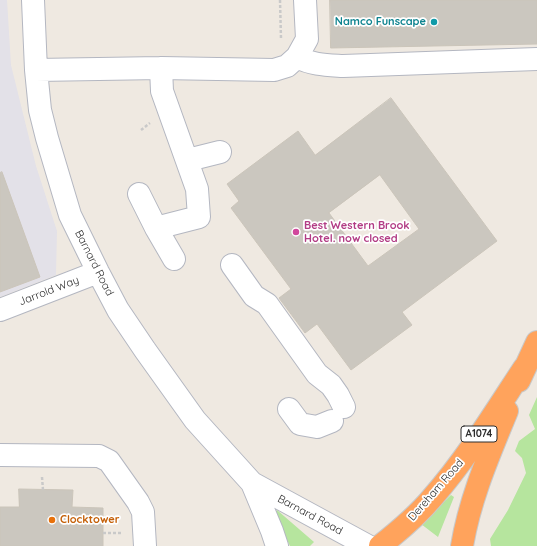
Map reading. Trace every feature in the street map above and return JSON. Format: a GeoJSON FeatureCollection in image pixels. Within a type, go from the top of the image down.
{"type":"FeatureCollection","features":[{"type":"Feature","properties":{"kind":"highway","name":"Dereham Road"},"geometry":{"type":"LineString","coordinates":[[462,546],[466,522],[481,474],[524,368],[537,342]]}},
{"type":"Feature","properties":{"kind":"highway","name":"Dereham Road"},"geometry":{"type":"LineString","coordinates":[[381,546],[405,526],[432,499],[460,464],[524,368]]}},
{"type":"Feature","properties":{"kind":"street","name":"Barnard Road"},"geometry":{"type":"LineString","coordinates":[[32,0],[40,110],[50,150],[70,215],[118,310],[141,345],[195,420],[252,483],[368,546]]}},
{"type":"Feature","properties":{"kind":"street"},"geometry":{"type":"LineString","coordinates":[[36,70],[160,68],[274,70],[289,62],[306,39],[305,0]]}},
{"type":"Feature","properties":{"kind":"street"},"geometry":{"type":"LineString","coordinates":[[289,62],[306,62],[322,65],[343,66],[537,59]]}},
{"type":"Feature","properties":{"kind":"street"},"geometry":{"type":"LineString","coordinates":[[156,228],[199,217],[197,189],[188,160],[162,91],[160,68]]}},
{"type":"Feature","properties":{"kind":"street"},"geometry":{"type":"LineString","coordinates":[[188,160],[220,152]]}},
{"type":"Feature","properties":{"kind":"street"},"geometry":{"type":"LineString","coordinates":[[139,194],[174,259]]}},
{"type":"Feature","properties":{"kind":"street"},"geometry":{"type":"LineString","coordinates":[[232,265],[254,296],[267,304],[317,374],[331,385],[338,395],[338,414],[316,428],[300,424],[288,409]]}},
{"type":"Feature","properties":{"kind":"street","name":"Jarrold Way"},"geometry":{"type":"LineString","coordinates":[[0,310],[98,272]]}},
{"type":"Feature","properties":{"kind":"street"},"geometry":{"type":"LineString","coordinates":[[0,455],[99,456],[109,461],[126,484],[143,512],[144,546]]}},
{"type":"Feature","properties":{"kind":"street","name":"Barnard Road"},"geometry":{"type":"LineString","coordinates":[[252,483],[277,546]]}},
{"type":"Feature","properties":{"kind":"path"},"geometry":{"type":"LineString","coordinates":[[280,0],[289,62]]}},
{"type":"Feature","properties":{"kind":"shaded area"},"geometry":{"type":"Polygon","coordinates":[[[0,0],[7,0],[11,65],[36,166],[57,231],[56,275],[0,297],[0,0]]]}},
{"type":"Feature","properties":{"kind":"green space"},"geometry":{"type":"Polygon","coordinates":[[[537,397],[537,546],[491,546],[490,539],[508,510],[526,473],[522,458],[515,451],[519,441],[535,429],[529,415],[537,397]]]}},
{"type":"Feature","properties":{"kind":"green space"},"geometry":{"type":"Polygon","coordinates":[[[451,495],[454,497],[438,537],[421,524],[451,495]]]}},
{"type":"Feature","properties":{"kind":"green space"},"geometry":{"type":"Polygon","coordinates":[[[277,510],[314,542],[310,546],[290,546],[274,514],[277,510]]]}},
{"type":"Feature","properties":{"kind":"building","name":"Namco Funscape"},"geometry":{"type":"Polygon","coordinates":[[[330,0],[537,0],[537,44],[331,48],[330,0]]]}},
{"type":"Feature","properties":{"kind":"building","name":"Best Western Brook Hotel. now closed"},"geometry":{"type":"Polygon","coordinates":[[[391,98],[497,241],[402,312],[412,325],[351,370],[317,324],[305,333],[279,298],[291,289],[231,208],[239,201],[227,184],[298,131],[315,155],[391,98]],[[380,175],[329,213],[368,266],[419,229],[380,175]]]}},
{"type":"Feature","properties":{"kind":"building"},"geometry":{"type":"Polygon","coordinates":[[[2,172],[40,277],[0,292],[0,173],[2,172]]]}},
{"type":"Feature","properties":{"kind":"building","name":"Clocktower"},"geometry":{"type":"Polygon","coordinates":[[[19,489],[73,490],[72,507],[103,508],[103,546],[0,546],[0,507],[19,507],[19,489]]]}},
{"type":"Feature","properties":{"kind":"place","name":"Namco Funscape"},"geometry":{"type":"Point","coordinates":[434,22]}},
{"type":"Feature","properties":{"kind":"place","name":"Best Western Brook Hotel. now closed"},"geometry":{"type":"Point","coordinates":[296,232]}},
{"type":"Feature","properties":{"kind":"place","name":"Clocktower"},"geometry":{"type":"Point","coordinates":[52,520]}}]}
